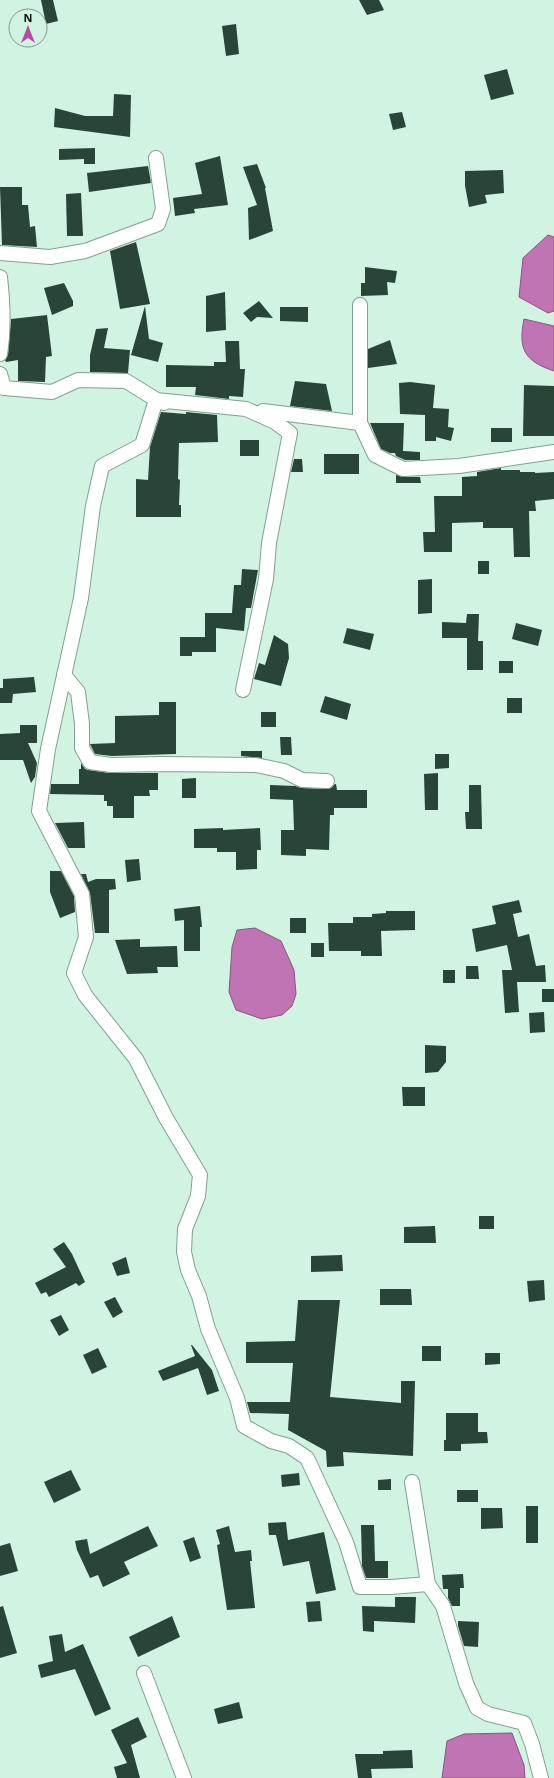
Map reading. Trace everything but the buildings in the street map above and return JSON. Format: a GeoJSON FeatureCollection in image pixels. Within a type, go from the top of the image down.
{"type":"FeatureCollection","features":[{"type":"Feature","properties":{"kind":"street"},"geometry":{"type":"LineString","coordinates":[[0,253],[50,257],[85,251],[158,224],[164,209],[156,158]]}},
{"type":"Feature","properties":{"kind":"street"},"geometry":{"type":"LineString","coordinates":[[0,277],[3,335],[0,354]]}},
{"type":"Feature","properties":{"kind":"street"},"geometry":{"type":"LineString","coordinates":[[360,305],[360,423],[375,455],[403,469],[459,466],[554,452]]}},
{"type":"Feature","properties":{"kind":"street"},"geometry":{"type":"LineString","coordinates":[[0,374],[4,388],[52,392],[78,380],[126,381],[160,402],[199,404],[360,423]]}},
{"type":"Feature","properties":{"kind":"street"},"geometry":{"type":"LineString","coordinates":[[244,690],[266,579],[269,543],[290,433],[275,422],[246,409],[156,400],[142,445],[102,466],[93,506],[81,598],[48,750],[39,811],[82,894],[86,937],[74,973],[85,995],[136,1060],[166,1118],[200,1175],[198,1196],[185,1229],[184,1252],[188,1270],[199,1296],[208,1329],[237,1398],[244,1426],[271,1441],[289,1446],[307,1458],[346,1542],[360,1587],[391,1587],[428,1584]]}},
{"type":"Feature","properties":{"kind":"street"},"geometry":{"type":"LineString","coordinates":[[64,675],[78,692],[82,724],[82,748],[90,762],[111,765],[161,764],[256,766],[284,771],[302,780],[327,781]]}},
{"type":"Feature","properties":{"kind":"street"},"geometry":{"type":"LineString","coordinates":[[412,1482],[428,1584],[442,1606],[466,1683],[477,1708],[488,1714],[524,1723],[542,1778]]}},
{"type":"Feature","properties":{"kind":"street"},"geometry":{"type":"LineString","coordinates":[[144,1673],[184,1778]]}},
{"type":"Feature","properties":{"kind":"shaded area"},"geometry":{"type":"Polygon","coordinates":[[[548,235],[554,237],[554,311],[548,313],[519,297],[523,258],[548,235]]]}},
{"type":"Feature","properties":{"kind":"shaded area"},"geometry":{"type":"Polygon","coordinates":[[[524,319],[554,326],[554,371],[536,363],[526,352],[523,346],[522,338],[524,319]]]}},
{"type":"Feature","properties":{"kind":"shaded area"},"geometry":{"type":"Polygon","coordinates":[[[255,928],[281,941],[294,970],[296,994],[292,1006],[282,1015],[262,1019],[236,1010],[229,992],[232,947],[237,930],[255,928]]]}},
{"type":"Feature","properties":{"kind":"shaded area"},"geometry":{"type":"Polygon","coordinates":[[[512,1733],[524,1765],[525,1778],[442,1778],[447,1741],[464,1734],[512,1733]]]}}]}
